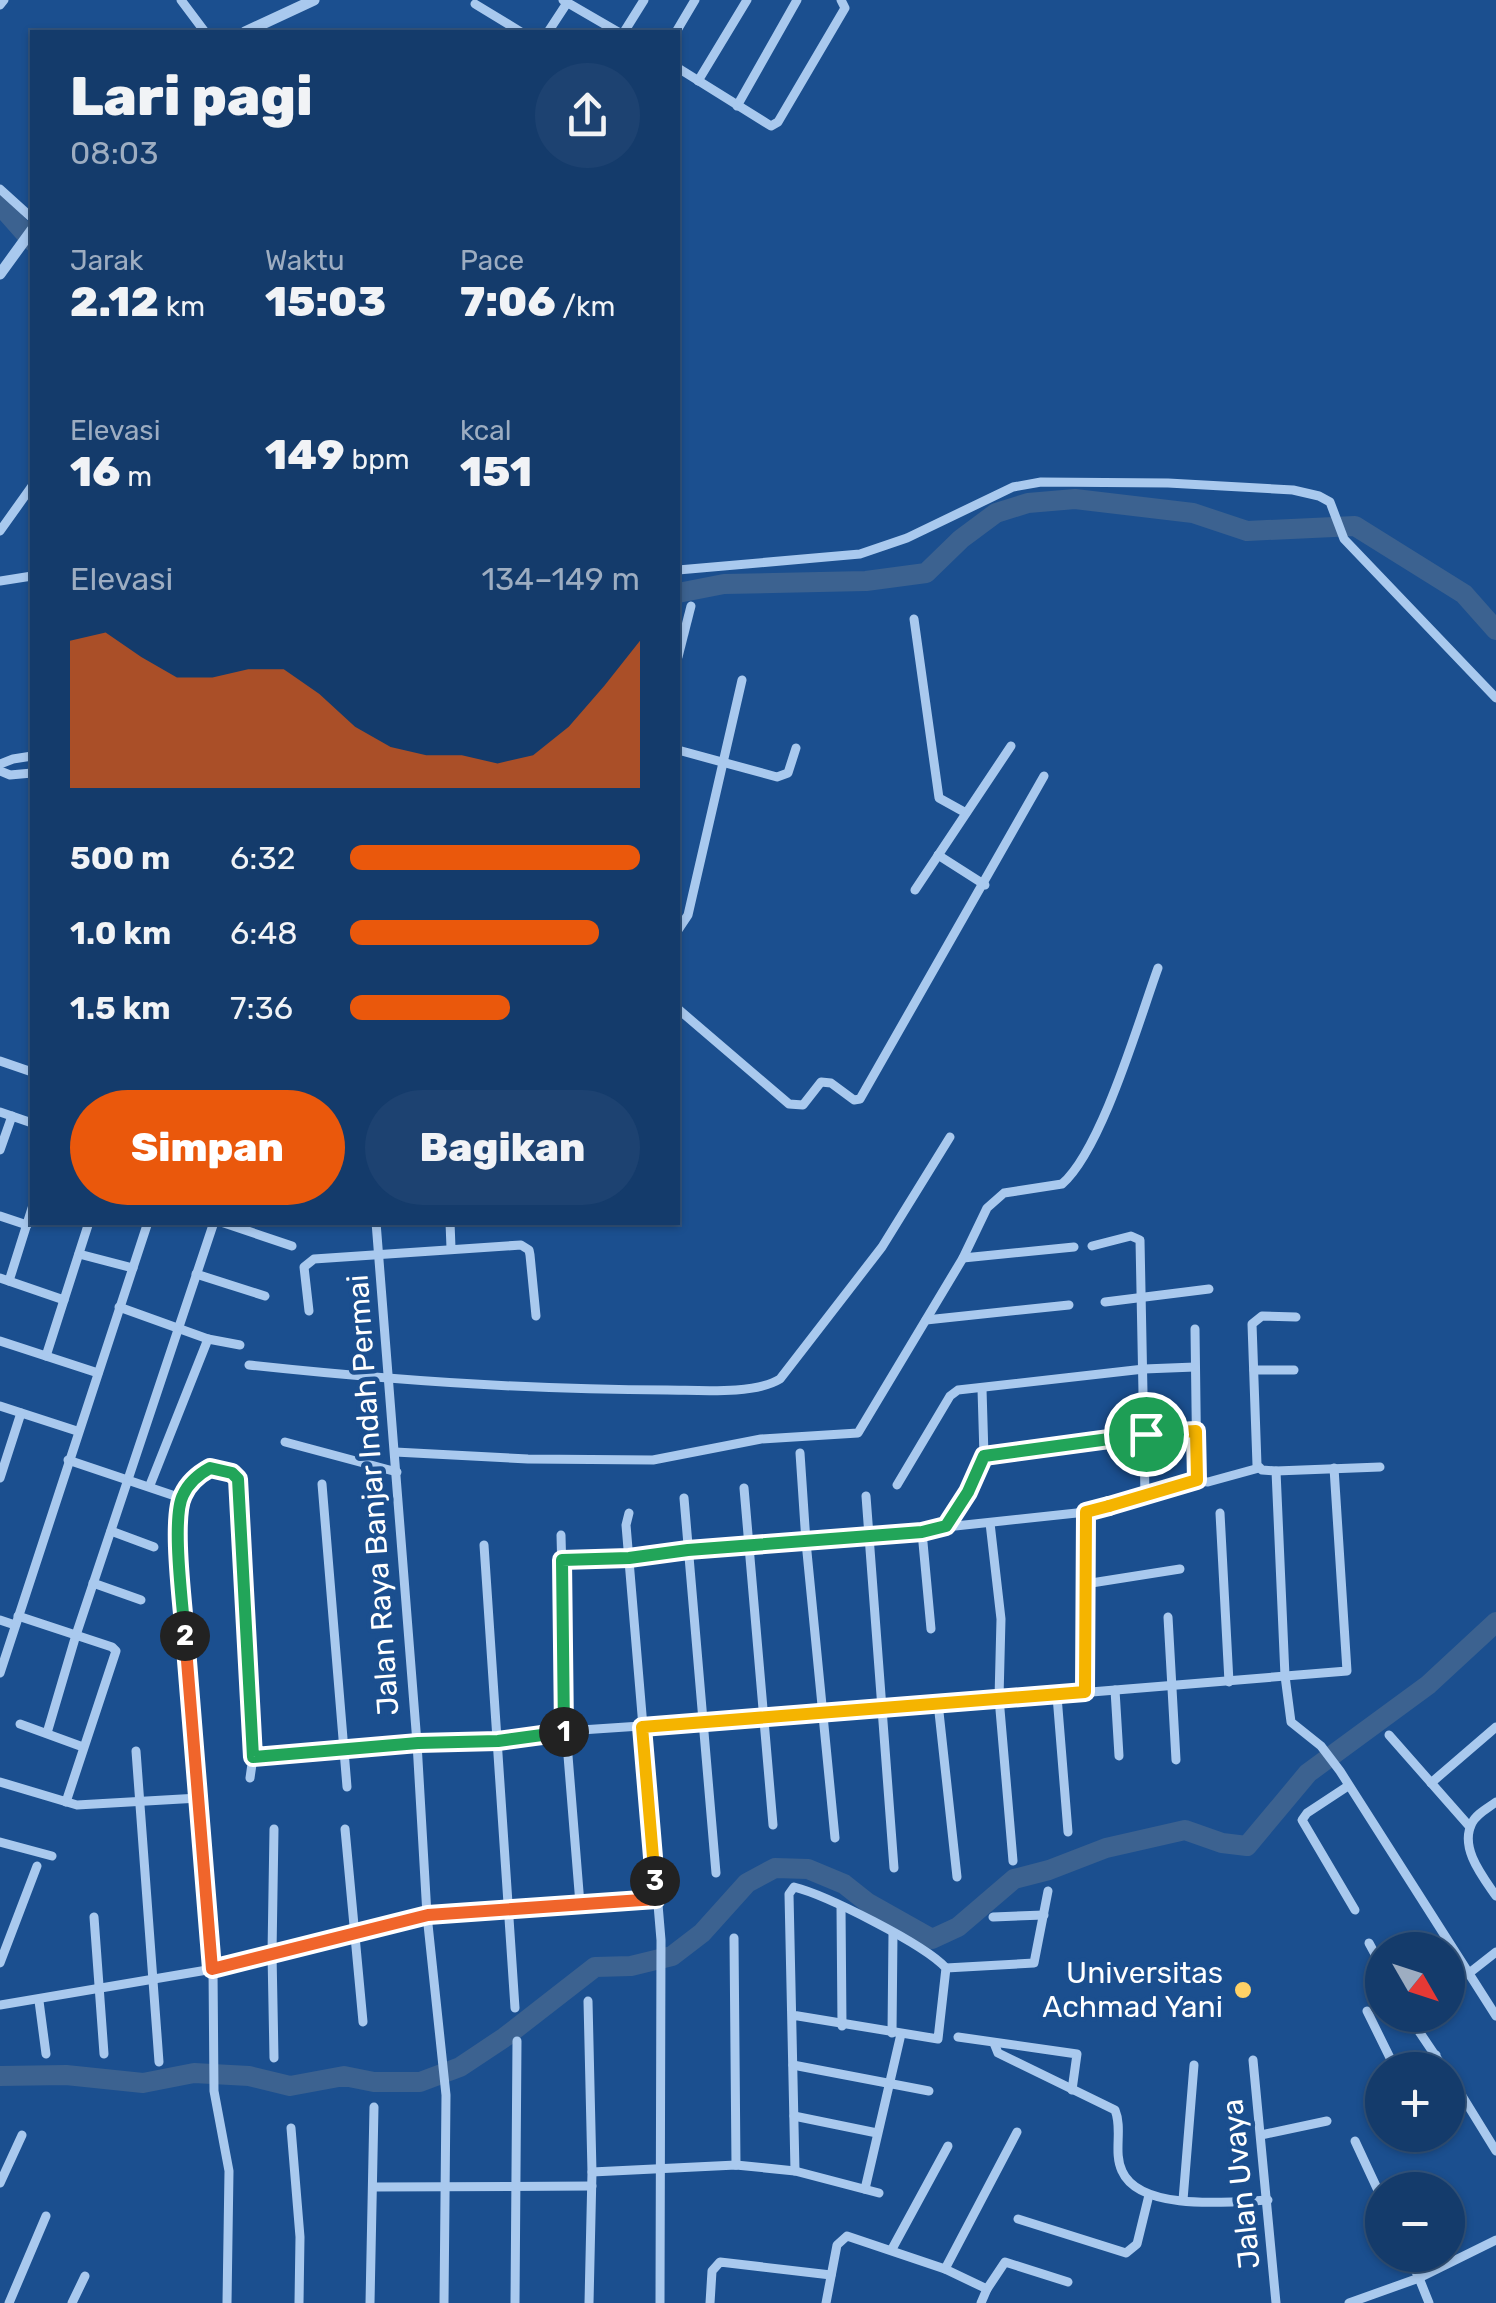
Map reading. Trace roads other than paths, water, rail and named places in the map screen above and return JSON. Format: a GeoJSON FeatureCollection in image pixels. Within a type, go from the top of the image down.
{"type":"FeatureCollection","features":[{"type":"Feature","properties":{"kind":"street"},"geometry":{"type":"LineString","coordinates":[[180,0],[202,30]]}},
{"type":"Feature","properties":{"kind":"street"},"geometry":{"type":"LineString","coordinates":[[250,30],[314,0]]}},
{"type":"Feature","properties":{"kind":"street"},"geometry":{"type":"LineString","coordinates":[[584,12],[591,0]]}},
{"type":"Feature","properties":{"kind":"street"},"geometry":{"type":"LineString","coordinates":[[622,30],[644,0]]}},
{"type":"Feature","properties":{"kind":"street"},"geometry":{"type":"LineString","coordinates":[[677,30],[695,0]]}},
{"type":"Feature","properties":{"kind":"street"},"geometry":{"type":"LineString","coordinates":[[698,81],[747,0]]}},
{"type":"Feature","properties":{"kind":"street"},"geometry":{"type":"LineString","coordinates":[[737,106],[797,0]]}},
{"type":"Feature","properties":{"kind":"street"},"geometry":{"type":"LineString","coordinates":[[680,69],[772,126],[778,122],[844,8],[841,0]]}},
{"type":"Feature","properties":{"kind":"street"},"geometry":{"type":"LineString","coordinates":[[549,30],[565,1],[601,28]]}},
{"type":"Feature","properties":{"kind":"street"},"geometry":{"type":"LineString","coordinates":[[468,15],[477,2],[519,30]]}},
{"type":"Feature","properties":{"kind":"street"},"geometry":{"type":"LineString","coordinates":[[0,189],[30,216]]}},
{"type":"Feature","properties":{"kind":"street"},"geometry":{"type":"LineString","coordinates":[[0,274],[30,233]]}},
{"type":"Feature","properties":{"kind":"street"},"geometry":{"type":"LineString","coordinates":[[680,570],[860,554],[907,538],[1013,487],[1041,482],[1168,483],[1292,490],[1330,502],[1344,539],[1496,698]]}},
{"type":"Feature","properties":{"kind":"street"},"geometry":{"type":"LineString","coordinates":[[0,531],[30,489]]}},
{"type":"Feature","properties":{"kind":"street"},"geometry":{"type":"LineString","coordinates":[[0,581],[30,576]]}},
{"type":"Feature","properties":{"kind":"street"},"geometry":{"type":"LineString","coordinates":[[680,650],[692,606]]}},
{"type":"Feature","properties":{"kind":"street"},"geometry":{"type":"LineString","coordinates":[[914,619],[938,798],[966,814]]}},
{"type":"Feature","properties":{"kind":"street"},"geometry":{"type":"LineString","coordinates":[[680,927],[688,915],[742,680]]}},
{"type":"Feature","properties":{"kind":"street"},"geometry":{"type":"LineString","coordinates":[[915,890],[1011,746]]}},
{"type":"Feature","properties":{"kind":"street"},"geometry":{"type":"LineString","coordinates":[[680,751],[784,777],[796,748]]}},
{"type":"Feature","properties":{"kind":"street"},"geometry":{"type":"LineString","coordinates":[[30,756],[13,758],[0,768],[10,774],[30,773]]}},
{"type":"Feature","properties":{"kind":"street"},"geometry":{"type":"LineString","coordinates":[[680,1011],[789,1104],[803,1106],[820,1082],[860,1100],[1044,776]]}},
{"type":"Feature","properties":{"kind":"street"},"geometry":{"type":"LineString","coordinates":[[938,855],[984,885]]}},
{"type":"Feature","properties":{"kind":"street"},"geometry":{"type":"LineString","coordinates":[[394,1452],[653,1460],[761,1439],[858,1433],[963,1258],[987,1208],[1004,1193],[1062,1184],[1076,1168],[1119,1078],[1158,968]]}},
{"type":"Feature","properties":{"kind":"street"},"geometry":{"type":"LineString","coordinates":[[0,1061],[30,1071]]}},
{"type":"Feature","properties":{"kind":"street"},"geometry":{"type":"LineString","coordinates":[[0,1112],[30,1122]]}},
{"type":"Feature","properties":{"kind":"street"},"geometry":{"type":"LineString","coordinates":[[0,1150],[12,1116]]}},
{"type":"Feature","properties":{"kind":"street"},"geometry":{"type":"LineString","coordinates":[[249,1365],[389,1380],[626,1390],[706,1390],[775,1383],[882,1247],[950,1138]]}},
{"type":"Feature","properties":{"kind":"street"},"geometry":{"type":"LineString","coordinates":[[30,1215],[4,1280],[64,1300]]}},
{"type":"Feature","properties":{"kind":"street"},"geometry":{"type":"LineString","coordinates":[[0,1216],[27,1225]]}},
{"type":"Feature","properties":{"kind":"street"},"geometry":{"type":"LineString","coordinates":[[46,1356],[88,1225]]}},
{"type":"Feature","properties":{"kind":"street"},"geometry":{"type":"LineString","coordinates":[[0,1674],[147,1225]]}},
{"type":"Feature","properties":{"kind":"street"},"geometry":{"type":"LineString","coordinates":[[47,1734],[196,1274],[217,1225]]}},
{"type":"Feature","properties":{"kind":"street"},"geometry":{"type":"LineString","coordinates":[[227,1225],[292,1246]]}},
{"type":"Feature","properties":{"kind":"street","name":"Jalan Raya Banjar Indah Permai"},"geometry":{"type":"LineString","coordinates":[[376,1225],[428,1915],[446,2095],[444,2303]]}},
{"type":"Feature","properties":{"kind":"street"},"geometry":{"type":"LineString","coordinates":[[450,1225],[451,1248]]}},
{"type":"Feature","properties":{"kind":"street"},"geometry":{"type":"LineString","coordinates":[[1092,1246],[1138,1237],[1143,1298],[1146,1495]]}},
{"type":"Feature","properties":{"kind":"street"},"geometry":{"type":"LineString","coordinates":[[309,1312],[304,1267],[314,1259],[451,1248],[526,1247],[536,1316]]}},
{"type":"Feature","properties":{"kind":"street"},"geometry":{"type":"LineString","coordinates":[[963,1258],[1074,1247]]}},
{"type":"Feature","properties":{"kind":"street"},"geometry":{"type":"LineString","coordinates":[[79,1254],[132,1268]]}},
{"type":"Feature","properties":{"kind":"street"},"geometry":{"type":"LineString","coordinates":[[196,1274],[265,1296]]}},
{"type":"Feature","properties":{"kind":"street"},"geometry":{"type":"LineString","coordinates":[[1105,1302],[1209,1289]]}},
{"type":"Feature","properties":{"kind":"street"},"geometry":{"type":"LineString","coordinates":[[926,1320],[1069,1305]]}},
{"type":"Feature","properties":{"kind":"street"},"geometry":{"type":"LineString","coordinates":[[119,1307],[179,1329],[240,1345]]}},
{"type":"Feature","properties":{"kind":"street"},"geometry":{"type":"LineString","coordinates":[[1258,1468],[1254,1320],[1262,1316],[1296,1317]]}},
{"type":"Feature","properties":{"kind":"street"},"geometry":{"type":"LineString","coordinates":[[1195,1329],[1197,1480]]}},
{"type":"Feature","properties":{"kind":"street"},"geometry":{"type":"LineString","coordinates":[[150,1485],[208,1338]]}},
{"type":"Feature","properties":{"kind":"street"},"geometry":{"type":"LineString","coordinates":[[0,1341],[98,1373]]}},
{"type":"Feature","properties":{"kind":"street"},"geometry":{"type":"LineString","coordinates":[[897,1485],[950,1396],[958,1390],[1144,1369],[1196,1367]]}},
{"type":"Feature","properties":{"kind":"street"},"geometry":{"type":"LineString","coordinates":[[1254,1370],[1294,1370]]}},
{"type":"Feature","properties":{"kind":"street"},"geometry":{"type":"LineString","coordinates":[[946,1526],[968,1492],[984,1456],[982,1389]]}},
{"type":"Feature","properties":{"kind":"street"},"geometry":{"type":"LineString","coordinates":[[0,1406],[77,1431]]}},
{"type":"Feature","properties":{"kind":"street"},"geometry":{"type":"LineString","coordinates":[[0,1478],[20,1413]]}},
{"type":"Feature","properties":{"kind":"street"},"geometry":{"type":"LineString","coordinates":[[984,1456],[1196,1431]]}},
{"type":"Feature","properties":{"kind":"street"},"geometry":{"type":"LineString","coordinates":[[286,1442],[397,1472]]}},
{"type":"Feature","properties":{"kind":"street"},"geometry":{"type":"LineString","coordinates":[[800,1454],[835,1838]]}},
{"type":"Feature","properties":{"kind":"street"},"geometry":{"type":"LineString","coordinates":[[68,1460],[181,1498]]}},
{"type":"Feature","properties":{"kind":"street"},"geometry":{"type":"LineString","coordinates":[[562,1560],[629,1558],[922,1532],[946,1526],[1086,1512],[1197,1480],[1208,1482],[1258,1468],[1276,1471],[1380,1467]]}},
{"type":"Feature","properties":{"kind":"street"},"geometry":{"type":"LineString","coordinates":[[253,1757],[418,1743],[498,1741],[566,1732],[1347,1671],[1334,1468]]}},
{"type":"Feature","properties":{"kind":"street"},"geometry":{"type":"LineString","coordinates":[[228,2303],[229,2171],[214,2091],[212,1969],[180,1580],[181,1498],[206,1469],[232,1473],[238,1479],[253,1757],[250,1778]]}},
{"type":"Feature","properties":{"kind":"street"},"geometry":{"type":"LineString","coordinates":[[1276,1471],[1285,1676],[1291,1722],[1321,1746],[1340,1771],[1496,2016]]}},
{"type":"Feature","properties":{"kind":"street"},"geometry":{"type":"LineString","coordinates":[[322,1484],[347,1787]]}},
{"type":"Feature","properties":{"kind":"street"},"geometry":{"type":"LineString","coordinates":[[744,1488],[772,1825]]}},
{"type":"Feature","properties":{"kind":"street"},"geometry":{"type":"LineString","coordinates":[[866,1496],[894,1868]]}},
{"type":"Feature","properties":{"kind":"street"},"geometry":{"type":"LineString","coordinates":[[684,1498],[716,1872]]}},
{"type":"Feature","properties":{"kind":"street"},"geometry":{"type":"LineString","coordinates":[[1085,1692],[1086,1512]]}},
{"type":"Feature","properties":{"kind":"street"},"geometry":{"type":"LineString","coordinates":[[629,1513],[626,1526],[661,1940],[660,2303]]}},
{"type":"Feature","properties":{"kind":"street"},"geometry":{"type":"LineString","coordinates":[[1220,1513],[1229,1682]]}},
{"type":"Feature","properties":{"kind":"street"},"geometry":{"type":"LineString","coordinates":[[990,1523],[1001,1619],[999,1698],[1013,1861]]}},
{"type":"Feature","properties":{"kind":"street"},"geometry":{"type":"LineString","coordinates":[[111,1531],[154,1547]]}},
{"type":"Feature","properties":{"kind":"street"},"geometry":{"type":"LineString","coordinates":[[922,1532],[932,1630]]}},
{"type":"Feature","properties":{"kind":"street"},"geometry":{"type":"LineString","coordinates":[[561,1534],[566,1732],[580,1904]]}},
{"type":"Feature","properties":{"kind":"street"},"geometry":{"type":"LineString","coordinates":[[484,1545],[515,2008]]}},
{"type":"Feature","properties":{"kind":"street"},"geometry":{"type":"LineString","coordinates":[[1085,1584],[1180,1569]]}},
{"type":"Feature","properties":{"kind":"street"},"geometry":{"type":"LineString","coordinates":[[93,1584],[142,1600]]}},
{"type":"Feature","properties":{"kind":"street"},"geometry":{"type":"LineString","coordinates":[[1168,1617],[1176,1760]]}},
{"type":"Feature","properties":{"kind":"street"},"geometry":{"type":"LineString","coordinates":[[0,1620],[17,1620],[76,1635],[116,1651],[66,1802]]}},
{"type":"Feature","properties":{"kind":"street"},"geometry":{"type":"LineString","coordinates":[[1115,1690],[1120,1756]]}},
{"type":"Feature","properties":{"kind":"street"},"geometry":{"type":"LineString","coordinates":[[1056,1696],[1068,1832]]}},
{"type":"Feature","properties":{"kind":"street"},"geometry":{"type":"LineString","coordinates":[[938,1704],[957,1877]]}},
{"type":"Feature","properties":{"kind":"street"},"geometry":{"type":"LineString","coordinates":[[20,1724],[83,1747]]}},
{"type":"Feature","properties":{"kind":"street"},"geometry":{"type":"LineString","coordinates":[[1431,1783],[1496,1727]]}},
{"type":"Feature","properties":{"kind":"street"},"geometry":{"type":"LineString","coordinates":[[1389,1736],[1470,1827],[1473,1859],[1496,1896]]}},
{"type":"Feature","properties":{"kind":"street"},"geometry":{"type":"LineString","coordinates":[[136,1751],[159,2062]]}},
{"type":"Feature","properties":{"kind":"street"},"geometry":{"type":"LineString","coordinates":[[0,1782],[88,1806],[198,1798]]}},
{"type":"Feature","properties":{"kind":"street"},"geometry":{"type":"LineString","coordinates":[[1348,1786],[1306,1813],[1302,1820],[1355,1910]]}},
{"type":"Feature","properties":{"kind":"street"},"geometry":{"type":"LineString","coordinates":[[1470,1827],[1478,1815],[1496,1802]]}},
{"type":"Feature","properties":{"kind":"street"},"geometry":{"type":"LineString","coordinates":[[274,1829],[274,2058]]}},
{"type":"Feature","properties":{"kind":"street"},"geometry":{"type":"LineString","coordinates":[[345,1829],[362,2022]]}},
{"type":"Feature","properties":{"kind":"street"},"geometry":{"type":"LineString","coordinates":[[0,1842],[52,1856]]}},
{"type":"Feature","properties":{"kind":"street"},"geometry":{"type":"LineString","coordinates":[[0,1963],[37,1866]]}},
{"type":"Feature","properties":{"kind":"street"},"geometry":{"type":"LineString","coordinates":[[795,2171],[789,1894],[794,1887],[893,1933],[931,1954],[946,1968],[1034,1963],[1048,1891]]}},
{"type":"Feature","properties":{"kind":"street"},"geometry":{"type":"LineString","coordinates":[[0,2005],[152,1982],[428,1915],[656,1899]]}},
{"type":"Feature","properties":{"kind":"street"},"geometry":{"type":"LineString","coordinates":[[841,1908],[842,2026]]}},
{"type":"Feature","properties":{"kind":"street"},"geometry":{"type":"LineString","coordinates":[[993,1917],[1044,1915]]}},
{"type":"Feature","properties":{"kind":"street"},"geometry":{"type":"LineString","coordinates":[[94,1918],[104,2054]]}},
{"type":"Feature","properties":{"kind":"street"},"geometry":{"type":"LineString","coordinates":[[866,2189],[896,2034],[893,1933]]}},
{"type":"Feature","properties":{"kind":"street"},"geometry":{"type":"LineString","coordinates":[[734,1938],[736,2166]]}},
{"type":"Feature","properties":{"kind":"street"},"geometry":{"type":"LineString","coordinates":[[1468,1974],[1496,1952]]}},
{"type":"Feature","properties":{"kind":"street"},"geometry":{"type":"LineString","coordinates":[[792,2016],[938,2039],[946,1968]]}},
{"type":"Feature","properties":{"kind":"street"},"geometry":{"type":"LineString","coordinates":[[39,2001],[46,2054]]}},
{"type":"Feature","properties":{"kind":"street"},"geometry":{"type":"LineString","coordinates":[[588,2001],[592,2172],[589,2303]]}},
{"type":"Feature","properties":{"kind":"street"},"geometry":{"type":"LineString","coordinates":[[958,2037],[1077,2054],[1072,2090]]}},
{"type":"Feature","properties":{"kind":"street"},"geometry":{"type":"LineString","coordinates":[[515,2303],[517,2041]]}},
{"type":"Feature","properties":{"kind":"street"},"geometry":{"type":"LineString","coordinates":[[994,2042],[998,2053],[1115,2110],[1118,2161],[1134,2188],[1149,2195],[1183,2200],[1268,2200]]}},
{"type":"Feature","properties":{"kind":"street","name":"Jalan Uvaya"},"geometry":{"type":"LineString","coordinates":[[1253,2060],[1276,2303]]}},
{"type":"Feature","properties":{"kind":"street"},"geometry":{"type":"LineString","coordinates":[[1183,2200],[1194,2064]]}},
{"type":"Feature","properties":{"kind":"street"},"geometry":{"type":"LineString","coordinates":[[793,2065],[929,2090]]}},
{"type":"Feature","properties":{"kind":"street"},"geometry":{"type":"LineString","coordinates":[[1465,2102],[1496,2152]]}},
{"type":"Feature","properties":{"kind":"street"},"geometry":{"type":"LineString","coordinates":[[370,2303],[374,2107]]}},
{"type":"Feature","properties":{"kind":"street"},"geometry":{"type":"LineString","coordinates":[[794,2116],[876,2132]]}},
{"type":"Feature","properties":{"kind":"street"},"geometry":{"type":"LineString","coordinates":[[1261,2135],[1327,2121]]}},
{"type":"Feature","properties":{"kind":"street"},"geometry":{"type":"LineString","coordinates":[[291,2128],[300,2237],[299,2303]]}},
{"type":"Feature","properties":{"kind":"street"},"geometry":{"type":"LineString","coordinates":[[945,2269],[1017,2132]]}},
{"type":"Feature","properties":{"kind":"street"},"geometry":{"type":"LineString","coordinates":[[0,2183],[22,2135]]}},
{"type":"Feature","properties":{"kind":"street"},"geometry":{"type":"LineString","coordinates":[[1356,2141],[1370,2172]]}},
{"type":"Feature","properties":{"kind":"street"},"geometry":{"type":"LineString","coordinates":[[892,2249],[948,2146]]}},
{"type":"Feature","properties":{"kind":"street"},"geometry":{"type":"LineString","coordinates":[[592,2172],[736,2166],[795,2171],[878,2193]]}},
{"type":"Feature","properties":{"kind":"street"},"geometry":{"type":"LineString","coordinates":[[374,2187],[592,2186]]}},
{"type":"Feature","properties":{"kind":"street"},"geometry":{"type":"LineString","coordinates":[[1018,2218],[1126,2253],[1137,2244],[1149,2195]]}},
{"type":"Feature","properties":{"kind":"street"},"geometry":{"type":"LineString","coordinates":[[0,2293],[10,2300],[46,2216]]}},
{"type":"Feature","properties":{"kind":"street"},"geometry":{"type":"LineString","coordinates":[[826,2303],[836,2245],[847,2236],[892,2249],[987,2288]]}},
{"type":"Feature","properties":{"kind":"street"},"geometry":{"type":"LineString","coordinates":[[1350,2303],[1419,2278],[1496,2240]]}},
{"type":"Feature","properties":{"kind":"street"},"geometry":{"type":"LineString","coordinates":[[710,2303],[712,2272],[720,2262],[831,2275]]}},
{"type":"Feature","properties":{"kind":"street"},"geometry":{"type":"LineString","coordinates":[[981,2303],[1000,2266],[1008,2262],[1068,2282]]}},
{"type":"Feature","properties":{"kind":"street"},"geometry":{"type":"LineString","coordinates":[[1416,2272],[1430,2303]]}},
{"type":"Feature","properties":{"kind":"street"},"geometry":{"type":"LineString","coordinates":[[72,2303],[85,2276]]}},
{"type":"Feature","properties":{"kind":"waterway"},"geometry":{"type":"LineString","coordinates":[[0,205],[30,239]]}},
{"type":"Feature","properties":{"kind":"waterway"},"geometry":{"type":"LineString","coordinates":[[680,593],[724,584],[866,581],[926,573],[961,539],[996,513],[1028,503],[1075,499],[1193,513],[1247,531],[1355,526],[1464,594],[1496,630]]}},
{"type":"Feature","properties":{"kind":"waterway"},"geometry":{"type":"LineString","coordinates":[[0,2076],[66,2075],[143,2083],[194,2073],[249,2076],[290,2086],[344,2076],[374,2082],[420,2082],[460,2067],[595,1967],[631,1966],[672,1956],[702,1933],[747,1883],[775,1868],[808,1869],[844,1884],[868,1903],[932,1939],[958,1927],[1014,1879],[1106,1848],[1185,1830],[1222,1843],[1247,1846],[1308,1773],[1428,1685],[1496,1622]]}},
{"type":"Feature","properties":{"kind":"place","name":"Universitas Achmad Yani"},"geometry":{"type":"Point","coordinates":[1243,1990]}}]}
